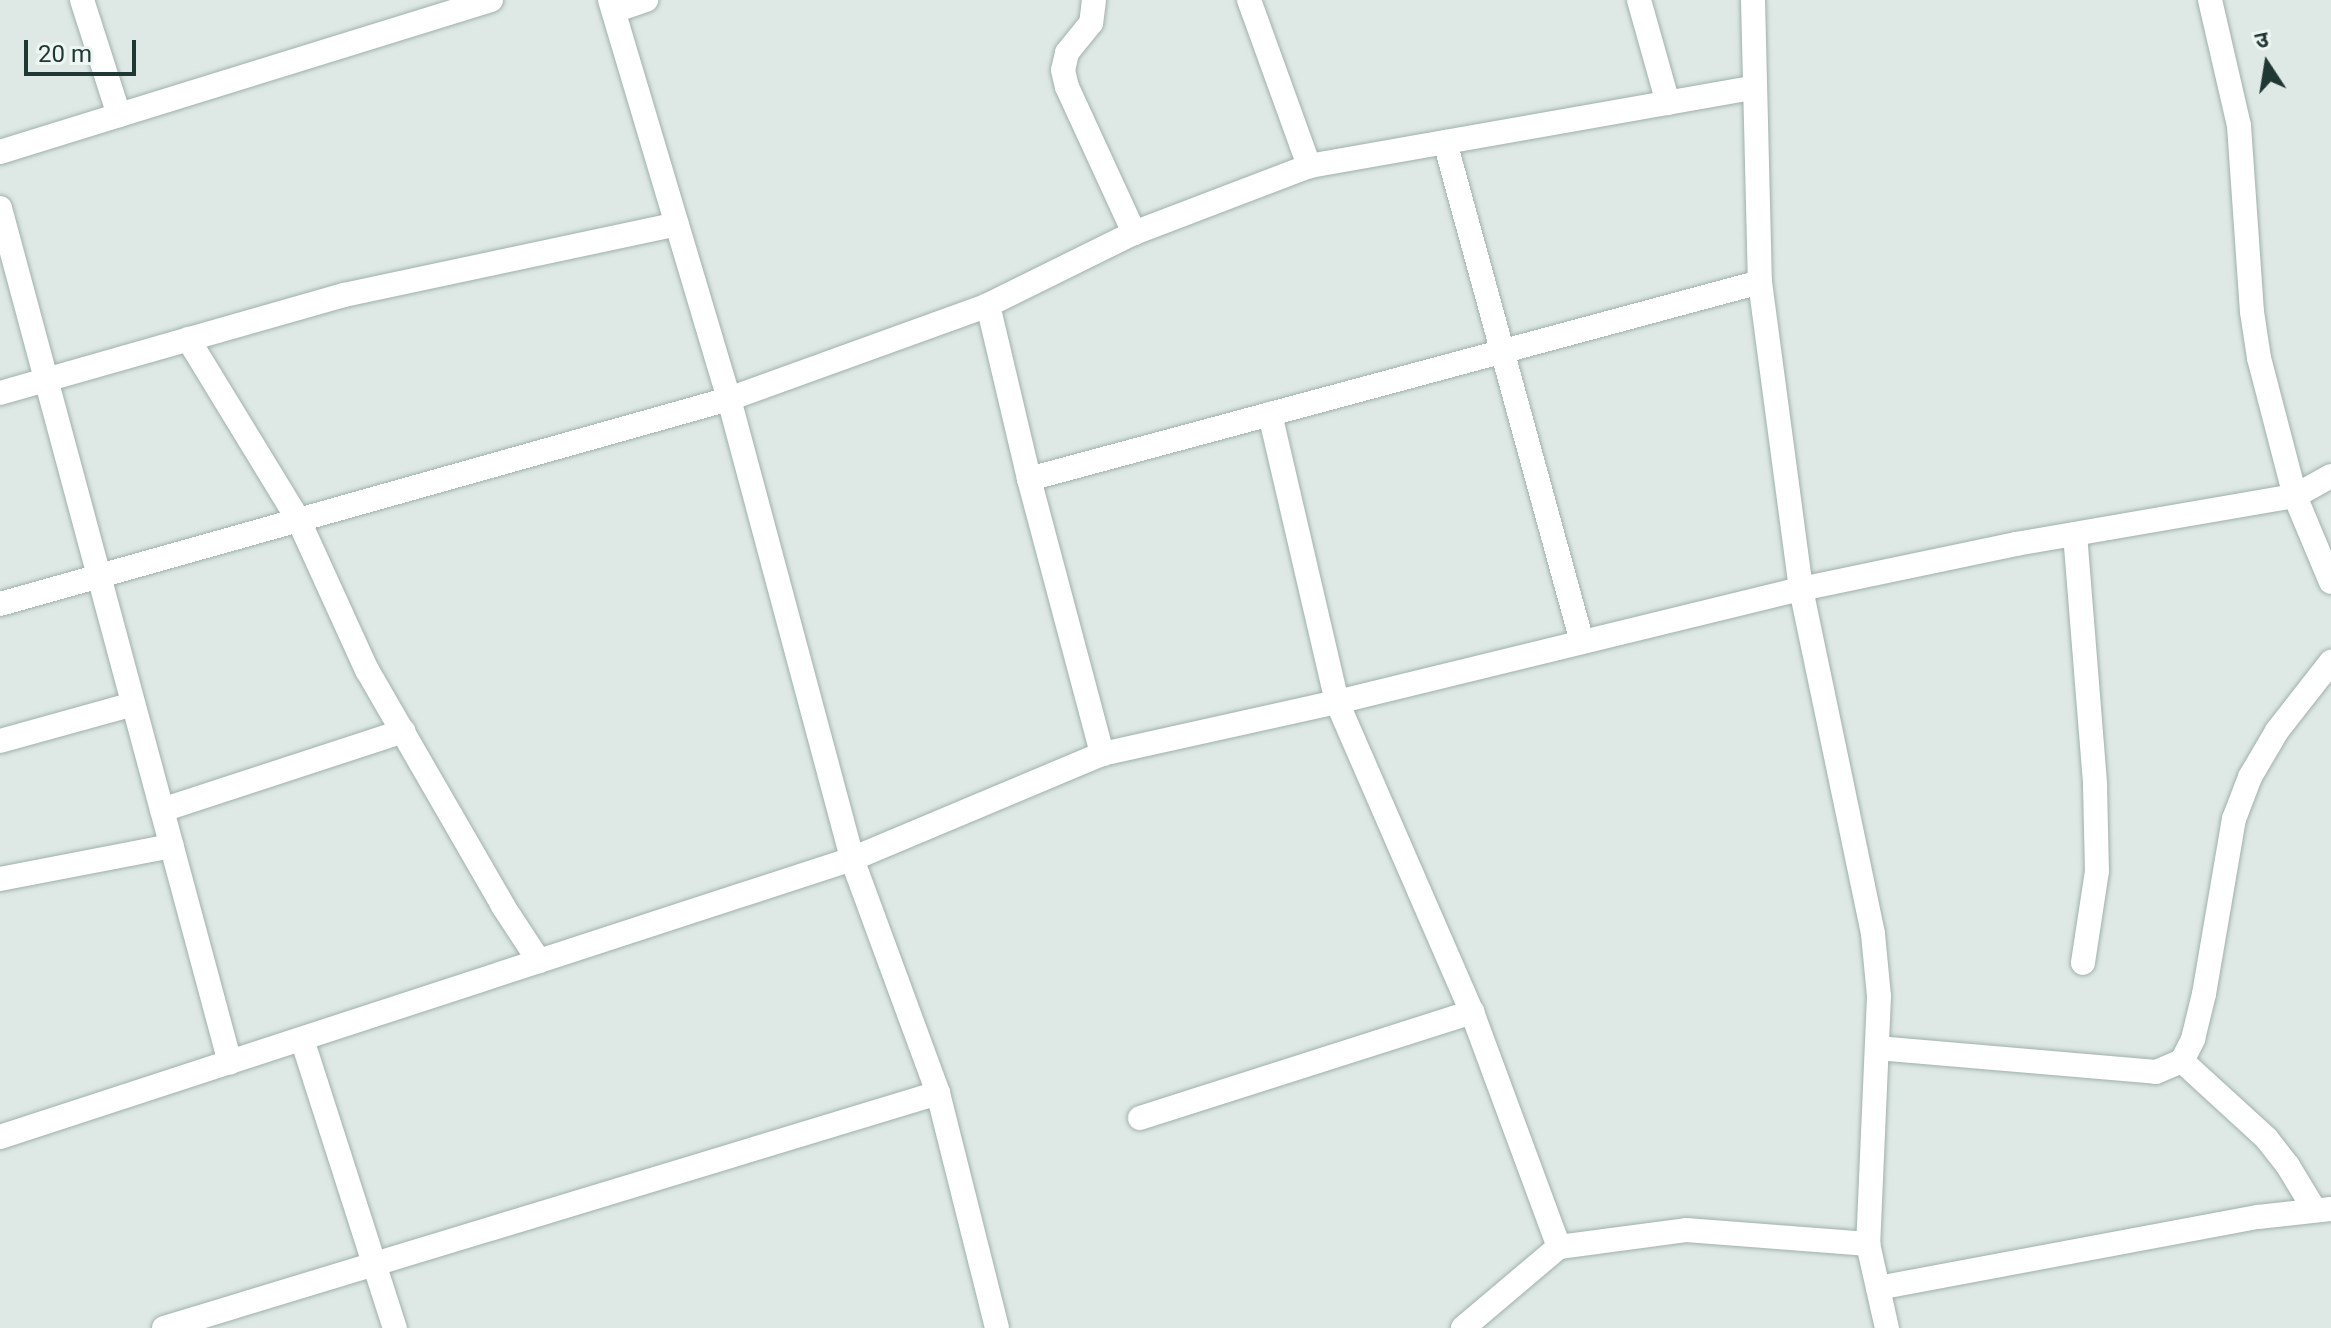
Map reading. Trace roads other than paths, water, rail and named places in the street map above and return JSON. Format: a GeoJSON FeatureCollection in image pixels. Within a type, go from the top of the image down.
{"type":"FeatureCollection","features":[{"type":"Feature","properties":{"kind":"street"},"geometry":{"type":"LineString","coordinates":[[82,0],[119,115]]}},
{"type":"Feature","properties":{"kind":"street"},"geometry":{"type":"LineString","coordinates":[[0,152],[491,0]]}},
{"type":"Feature","properties":{"kind":"street"},"geometry":{"type":"LineString","coordinates":[[646,0],[612,6],[729,399],[852,859],[938,1093],[997,1328]]}},
{"type":"Feature","properties":{"kind":"street"},"geometry":{"type":"LineString","coordinates":[[1095,0],[1091,23],[1067,53],[1063,70],[1067,87],[1134,233]]}},
{"type":"Feature","properties":{"kind":"street"},"geometry":{"type":"LineString","coordinates":[[1249,0],[1309,166]]}},
{"type":"Feature","properties":{"kind":"street"},"geometry":{"type":"LineString","coordinates":[[1639,0],[1668,103]]}},
{"type":"Feature","properties":{"kind":"street"},"geometry":{"type":"LineString","coordinates":[[1753,0],[1760,282],[1801,589],[1873,934],[1879,996],[1868,1244],[1887,1328]]}},
{"type":"Feature","properties":{"kind":"street"},"geometry":{"type":"LineString","coordinates":[[2210,0],[2239,126],[2252,312],[2259,358],[2295,496],[2331,582]]}},
{"type":"Feature","properties":{"kind":"street"},"geometry":{"type":"LineString","coordinates":[[0,604],[729,399],[988,305],[1134,233],[1309,166],[1753,88]]}},
{"type":"Feature","properties":{"kind":"street"},"geometry":{"type":"LineString","coordinates":[[1445,142],[1582,642]]}},
{"type":"Feature","properties":{"kind":"street"},"geometry":{"type":"LineString","coordinates":[[0,208],[230,1063]]}},
{"type":"Feature","properties":{"kind":"street"},"geometry":{"type":"LineString","coordinates":[[0,393],[344,295],[677,224]]}},
{"type":"Feature","properties":{"kind":"street"},"geometry":{"type":"LineString","coordinates":[[1029,479],[1760,282]]}},
{"type":"Feature","properties":{"kind":"street"},"geometry":{"type":"LineString","coordinates":[[988,305],[1029,479],[1102,754]]}},
{"type":"Feature","properties":{"kind":"street"},"geometry":{"type":"LineString","coordinates":[[188,339],[299,521],[367,670],[503,906],[539,961]]}},
{"type":"Feature","properties":{"kind":"street"},"geometry":{"type":"LineString","coordinates":[[1270,414],[1337,702],[1472,1012],[1559,1247]]}},
{"type":"Feature","properties":{"kind":"street"},"geometry":{"type":"LineString","coordinates":[[0,1137],[852,859],[1102,754],[1337,702],[1801,589],[2075,534],[2295,496],[2331,476]]}},
{"type":"Feature","properties":{"kind":"street"},"geometry":{"type":"LineString","coordinates":[[2075,534],[2095,785],[2097,871],[2083,963]]}},
{"type":"Feature","properties":{"kind":"street"},"geometry":{"type":"LineString","coordinates":[[1877,1048],[2156,1072],[2182,1061],[2193,1039],[2204,994],[2234,819],[2250,777],[2277,731],[2331,662]]}},
{"type":"Feature","properties":{"kind":"street"},"geometry":{"type":"LineString","coordinates":[[0,741],[133,704]]}},
{"type":"Feature","properties":{"kind":"street"},"geometry":{"type":"LineString","coordinates":[[162,810],[403,731]]}},
{"type":"Feature","properties":{"kind":"street"},"geometry":{"type":"LineString","coordinates":[[0,879],[172,846]]}},
{"type":"Feature","properties":{"kind":"street"},"geometry":{"type":"LineString","coordinates":[[1140,1118],[1472,1012]]}},
{"type":"Feature","properties":{"kind":"street"},"geometry":{"type":"LineString","coordinates":[[302,1039],[395,1328]]}},
{"type":"Feature","properties":{"kind":"street"},"geometry":{"type":"LineString","coordinates":[[1878,1288],[2323,1209],[2267,1139],[2182,1061]]}},
{"type":"Feature","properties":{"kind":"street"},"geometry":{"type":"LineString","coordinates":[[164,1328],[938,1093]]}},
{"type":"Feature","properties":{"kind":"street"},"geometry":{"type":"LineString","coordinates":[[1463,1328],[1559,1247],[1686,1230],[1868,1244]]}}]}
